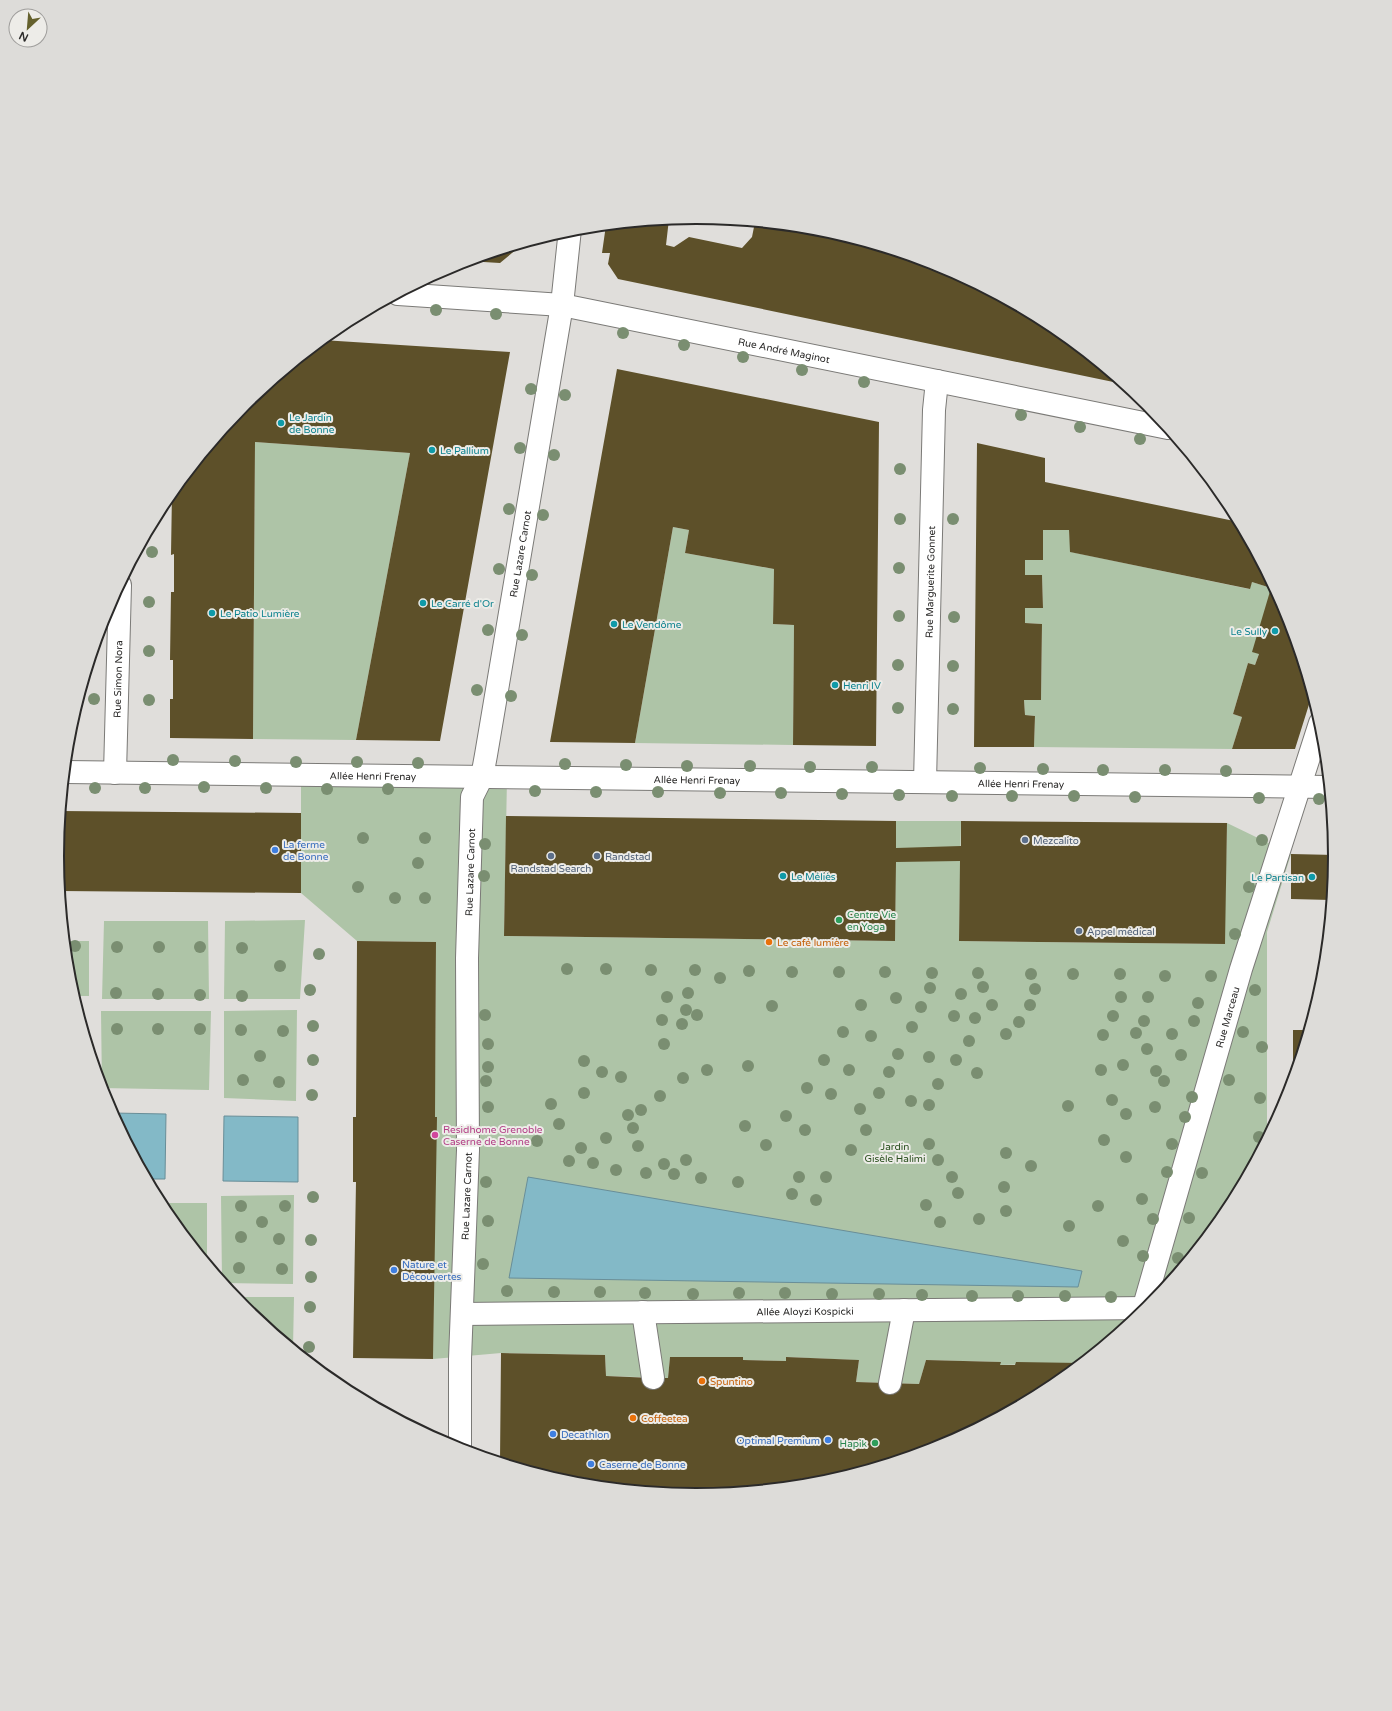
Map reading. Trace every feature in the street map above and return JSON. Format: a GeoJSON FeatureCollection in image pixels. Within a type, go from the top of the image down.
{"type":"FeatureCollection","features":[{"type":"Feature","properties":{"kind":"street","name":"Rue Lazare Carnot"},"geometry":{"type":"LineString","coordinates":[[460,1441],[462,1314],[468,1150],[467,958],[472,797],[482,777],[562,304],[569,237]]}},
{"type":"Feature","properties":{"kind":"street","name":"Rue André Maginot"},"geometry":{"type":"LineString","coordinates":[[406,294],[562,304],[1159,426]]}},
{"type":"Feature","properties":{"kind":"street","name":"Rue Marguerite Gonnet"},"geometry":{"type":"LineString","coordinates":[[925,782],[934,410],[937,381]]}},
{"type":"Feature","properties":{"kind":"street","name":"Rue Simon Nora"},"geometry":{"type":"LineString","coordinates":[[115,773],[120,597]]}},
{"type":"Feature","properties":{"kind":"street","name":"Rue Marceau"},"geometry":{"type":"LineString","coordinates":[[1147,1297],[1241,969],[1316,734]]}},
{"type":"Feature","properties":{"kind":"street","name":"Allée Henri Frenay"},"geometry":{"type":"LineString","coordinates":[[69,772],[1324,787]]}},
{"type":"Feature","properties":{"kind":"street","name":"Allée Aloyzi Kospicki"},"geometry":{"type":"LineString","coordinates":[[462,1314],[1136,1309]]}},
{"type":"Feature","properties":{"kind":"street"},"geometry":{"type":"LineString","coordinates":[[890,1383],[904,1310]]}},
{"type":"Feature","properties":{"kind":"street"},"geometry":{"type":"LineString","coordinates":[[643,1312],[653,1378]]}},
{"type":"Feature","properties":{"kind":"green space"},"geometry":{"type":"Polygon","coordinates":[[[255,442],[410,453],[356,740],[253,739],[255,442]]]}},
{"type":"Feature","properties":{"kind":"green space"},"geometry":{"type":"Polygon","coordinates":[[[673,527],[689,530],[685,553],[774,569],[773,624],[794,625],[793,745],[635,743],[673,527]]]}},
{"type":"Feature","properties":{"kind":"green space"},"geometry":{"type":"Polygon","coordinates":[[[1043,530],[1069,530],[1071,552],[1249,589],[1252,582],[1268,587],[1270,592],[1259,654],[1255,665],[1248,663],[1233,714],[1242,717],[1232,749],[1034,747],[1035,716],[1025,715],[1024,700],[1041,700],[1042,624],[1025,623],[1025,608],[1043,608],[1042,575],[1025,575],[1025,560],[1043,560],[1043,530]]]}},
{"type":"Feature","properties":{"kind":"green space","name":"Jardin Gisèle Halimi"},"geometry":{"type":"Polygon","coordinates":[[[301,775],[507,778],[504,936],[895,941],[896,821],[961,821],[959,941],[1224,944],[1227,823],[1291,854],[1267,932],[1267,1126],[1243,1172],[1221,1207],[1171,1272],[1113,1331],[1072,1363],[1000,1365],[1000,1362],[926,1360],[919,1384],[856,1382],[859,1360],[786,1357],[786,1361],[743,1360],[743,1357],[670,1357],[668,1378],[606,1376],[605,1355],[501,1353],[433,1359],[436,942],[357,941],[301,893],[301,775]]]}},
{"type":"Feature","properties":{"kind":"green space"},"geometry":{"type":"Polygon","coordinates":[[[305,920],[300,999],[224,999],[225,921],[305,920]]]}},
{"type":"Feature","properties":{"kind":"green space"},"geometry":{"type":"Polygon","coordinates":[[[104,921],[208,921],[209,999],[102,999],[104,921]]]}},
{"type":"Feature","properties":{"kind":"green space"},"geometry":{"type":"Polygon","coordinates":[[[70,941],[89,941],[89,996],[80,996],[70,941]]]}},
{"type":"Feature","properties":{"kind":"green space"},"geometry":{"type":"Polygon","coordinates":[[[297,1010],[296,1101],[224,1098],[224,1011],[297,1010]]]}},
{"type":"Feature","properties":{"kind":"green space"},"geometry":{"type":"Polygon","coordinates":[[[101,1011],[211,1011],[209,1090],[109,1088],[102,1069],[101,1011]]]}},
{"type":"Feature","properties":{"kind":"green space"},"geometry":{"type":"Polygon","coordinates":[[[294,1195],[293,1284],[231,1283],[222,1273],[221,1196],[294,1195]]]}},
{"type":"Feature","properties":{"kind":"green space"},"geometry":{"type":"Polygon","coordinates":[[[169,1203],[207,1203],[207,1255],[169,1203]]]}},
{"type":"Feature","properties":{"kind":"green space"},"geometry":{"type":"Polygon","coordinates":[[[244,1297],[294,1297],[293,1342],[279,1331],[244,1297]]]}},
{"type":"Feature","properties":{"kind":"water"},"geometry":{"type":"Polygon","coordinates":[[[119,1113],[166,1114],[165,1179],[154,1179],[129,1135],[119,1113]]]}},
{"type":"Feature","properties":{"kind":"water"},"geometry":{"type":"Polygon","coordinates":[[[224,1116],[298,1117],[298,1182],[223,1181],[224,1116]]]}},
{"type":"Feature","properties":{"kind":"water"},"geometry":{"type":"Polygon","coordinates":[[[528,1177],[1082,1271],[1078,1287],[509,1278],[528,1177]]]}},
{"type":"Feature","properties":{"kind":"building"},"geometry":{"type":"Polygon","coordinates":[[[655,225],[668,225],[666,245],[674,247],[689,237],[742,248],[752,237],[754,227],[819,236],[860,245],[899,257],[938,272],[976,289],[1012,308],[1081,354],[1116,382],[618,279],[608,264],[610,253],[602,253],[605,230],[655,225]]]}},
{"type":"Feature","properties":{"kind":"building"},"geometry":{"type":"Polygon","coordinates":[[[516,250],[500,263],[480,262],[516,250]]]}},
{"type":"Feature","properties":{"kind":"building"},"geometry":{"type":"Polygon","coordinates":[[[330,341],[510,352],[440,741],[356,740],[410,453],[255,442],[253,739],[170,738],[170,699],[173,699],[173,660],[170,660],[171,592],[174,592],[174,554],[171,555],[172,503],[195,471],[221,439],[279,380],[330,341]]]}},
{"type":"Feature","properties":{"kind":"building"},"geometry":{"type":"Polygon","coordinates":[[[617,369],[879,422],[876,746],[793,745],[794,625],[773,624],[774,569],[685,553],[689,530],[673,527],[635,743],[550,742],[617,369]]]}},
{"type":"Feature","properties":{"kind":"building"},"geometry":{"type":"Polygon","coordinates":[[[977,443],[1045,458],[1045,482],[1231,520],[1268,587],[1252,582],[1250,589],[1070,552],[1069,530],[1043,530],[1043,560],[1025,560],[1025,575],[1042,575],[1043,608],[1025,608],[1025,623],[1042,624],[1041,700],[1024,700],[1025,715],[1035,716],[1034,747],[974,747],[977,443]]]}},
{"type":"Feature","properties":{"kind":"building"},"geometry":{"type":"Polygon","coordinates":[[[1270,592],[1294,652],[1309,704],[1295,749],[1232,749],[1242,717],[1233,714],[1248,663],[1255,665],[1259,654],[1252,652],[1270,592]]]}},
{"type":"Feature","properties":{"kind":"building"},"geometry":{"type":"Polygon","coordinates":[[[65,811],[301,813],[301,893],[65,891],[65,811]]]}},
{"type":"Feature","properties":{"kind":"building"},"geometry":{"type":"Polygon","coordinates":[[[506,816],[896,821],[896,848],[961,846],[961,821],[1227,823],[1225,944],[959,941],[960,861],[896,862],[895,941],[504,936],[506,816]]]}},
{"type":"Feature","properties":{"kind":"building","name":"Le Partisan"},"geometry":{"type":"Polygon","coordinates":[[[1291,854],[1328,855],[1327,900],[1291,899],[1291,854]]]}},
{"type":"Feature","properties":{"kind":"building"},"geometry":{"type":"Polygon","coordinates":[[[357,941],[436,942],[435,1117],[437,1117],[433,1359],[353,1358],[356,1182],[353,1182],[353,1117],[356,1117],[357,941]]]}},
{"type":"Feature","properties":{"kind":"building"},"geometry":{"type":"Polygon","coordinates":[[[1293,1030],[1303,1030],[1294,1059],[1293,1062],[1293,1030]]]}},
{"type":"Feature","properties":{"kind":"building"},"geometry":{"type":"Polygon","coordinates":[[[501,1353],[605,1355],[606,1376],[653,1378],[668,1378],[670,1357],[743,1357],[743,1360],[786,1361],[786,1357],[859,1360],[856,1382],[919,1384],[926,1360],[1001,1362],[1000,1365],[1015,1365],[1016,1362],[1073,1363],[1012,1403],[976,1422],[938,1439],[899,1454],[860,1466],[778,1482],[696,1488],[655,1486],[614,1482],[573,1475],[532,1466],[500,1456],[501,1353]]]}},
{"type":"Feature","properties":{"kind":"place","name":"Le Jardin de Bonne"},"geometry":{"type":"Point","coordinates":[281,423]}},
{"type":"Feature","properties":{"kind":"place","name":"Le Pallium"},"geometry":{"type":"Point","coordinates":[432,450]}},
{"type":"Feature","properties":{"kind":"place","name":"Le Carré d'Or"},"geometry":{"type":"Point","coordinates":[423,603]}},
{"type":"Feature","properties":{"kind":"place","name":"Le Patio Lumière"},"geometry":{"type":"Point","coordinates":[212,613]}},
{"type":"Feature","properties":{"kind":"place","name":"Le Vendôme"},"geometry":{"type":"Point","coordinates":[614,624]}},
{"type":"Feature","properties":{"kind":"place","name":"Le Sully"},"geometry":{"type":"Point","coordinates":[1275,631]}},
{"type":"Feature","properties":{"kind":"place","name":"Henri IV"},"geometry":{"type":"Point","coordinates":[835,685]}},
{"type":"Feature","properties":{"kind":"place","name":"Mezcalito"},"geometry":{"type":"Point","coordinates":[1025,840]}},
{"type":"Feature","properties":{"kind":"place","name":"La ferme de Bonne"},"geometry":{"type":"Point","coordinates":[275,850]}},
{"type":"Feature","properties":{"kind":"place","name":"Randstad Search"},"geometry":{"type":"Point","coordinates":[551,856]}},
{"type":"Feature","properties":{"kind":"place","name":"Randstad"},"geometry":{"type":"Point","coordinates":[597,856]}},
{"type":"Feature","properties":{"kind":"place","name":"Le Méliès"},"geometry":{"type":"Point","coordinates":[783,876]}},
{"type":"Feature","properties":{"kind":"place","name":"Le Partisan"},"geometry":{"type":"Point","coordinates":[1312,877]}},
{"type":"Feature","properties":{"kind":"place","name":"Centre Vie en Yoga"},"geometry":{"type":"Point","coordinates":[839,920]}},
{"type":"Feature","properties":{"kind":"place","name":"Appel médical"},"geometry":{"type":"Point","coordinates":[1079,931]}},
{"type":"Feature","properties":{"kind":"place","name":"Le café lumière"},"geometry":{"type":"Point","coordinates":[769,942]}},
{"type":"Feature","properties":{"kind":"place","name":"Residhome Grenoble Caserne de Bonne"},"geometry":{"type":"Point","coordinates":[435,1135]}},
{"type":"Feature","properties":{"kind":"place","name":"Nature et Découvertes"},"geometry":{"type":"Point","coordinates":[394,1270]}},
{"type":"Feature","properties":{"kind":"place","name":"Spuntino"},"geometry":{"type":"Point","coordinates":[702,1381]}},
{"type":"Feature","properties":{"kind":"place","name":"Coffeetea"},"geometry":{"type":"Point","coordinates":[633,1418]}},
{"type":"Feature","properties":{"kind":"place","name":"Decathlon"},"geometry":{"type":"Point","coordinates":[553,1434]}},
{"type":"Feature","properties":{"kind":"place","name":"Optimal Premium"},"geometry":{"type":"Point","coordinates":[828,1440]}},
{"type":"Feature","properties":{"kind":"place","name":"Hapik"},"geometry":{"type":"Point","coordinates":[875,1443]}},
{"type":"Feature","properties":{"kind":"place","name":"Caserne de Bonne"},"geometry":{"type":"Point","coordinates":[591,1464]}}]}
